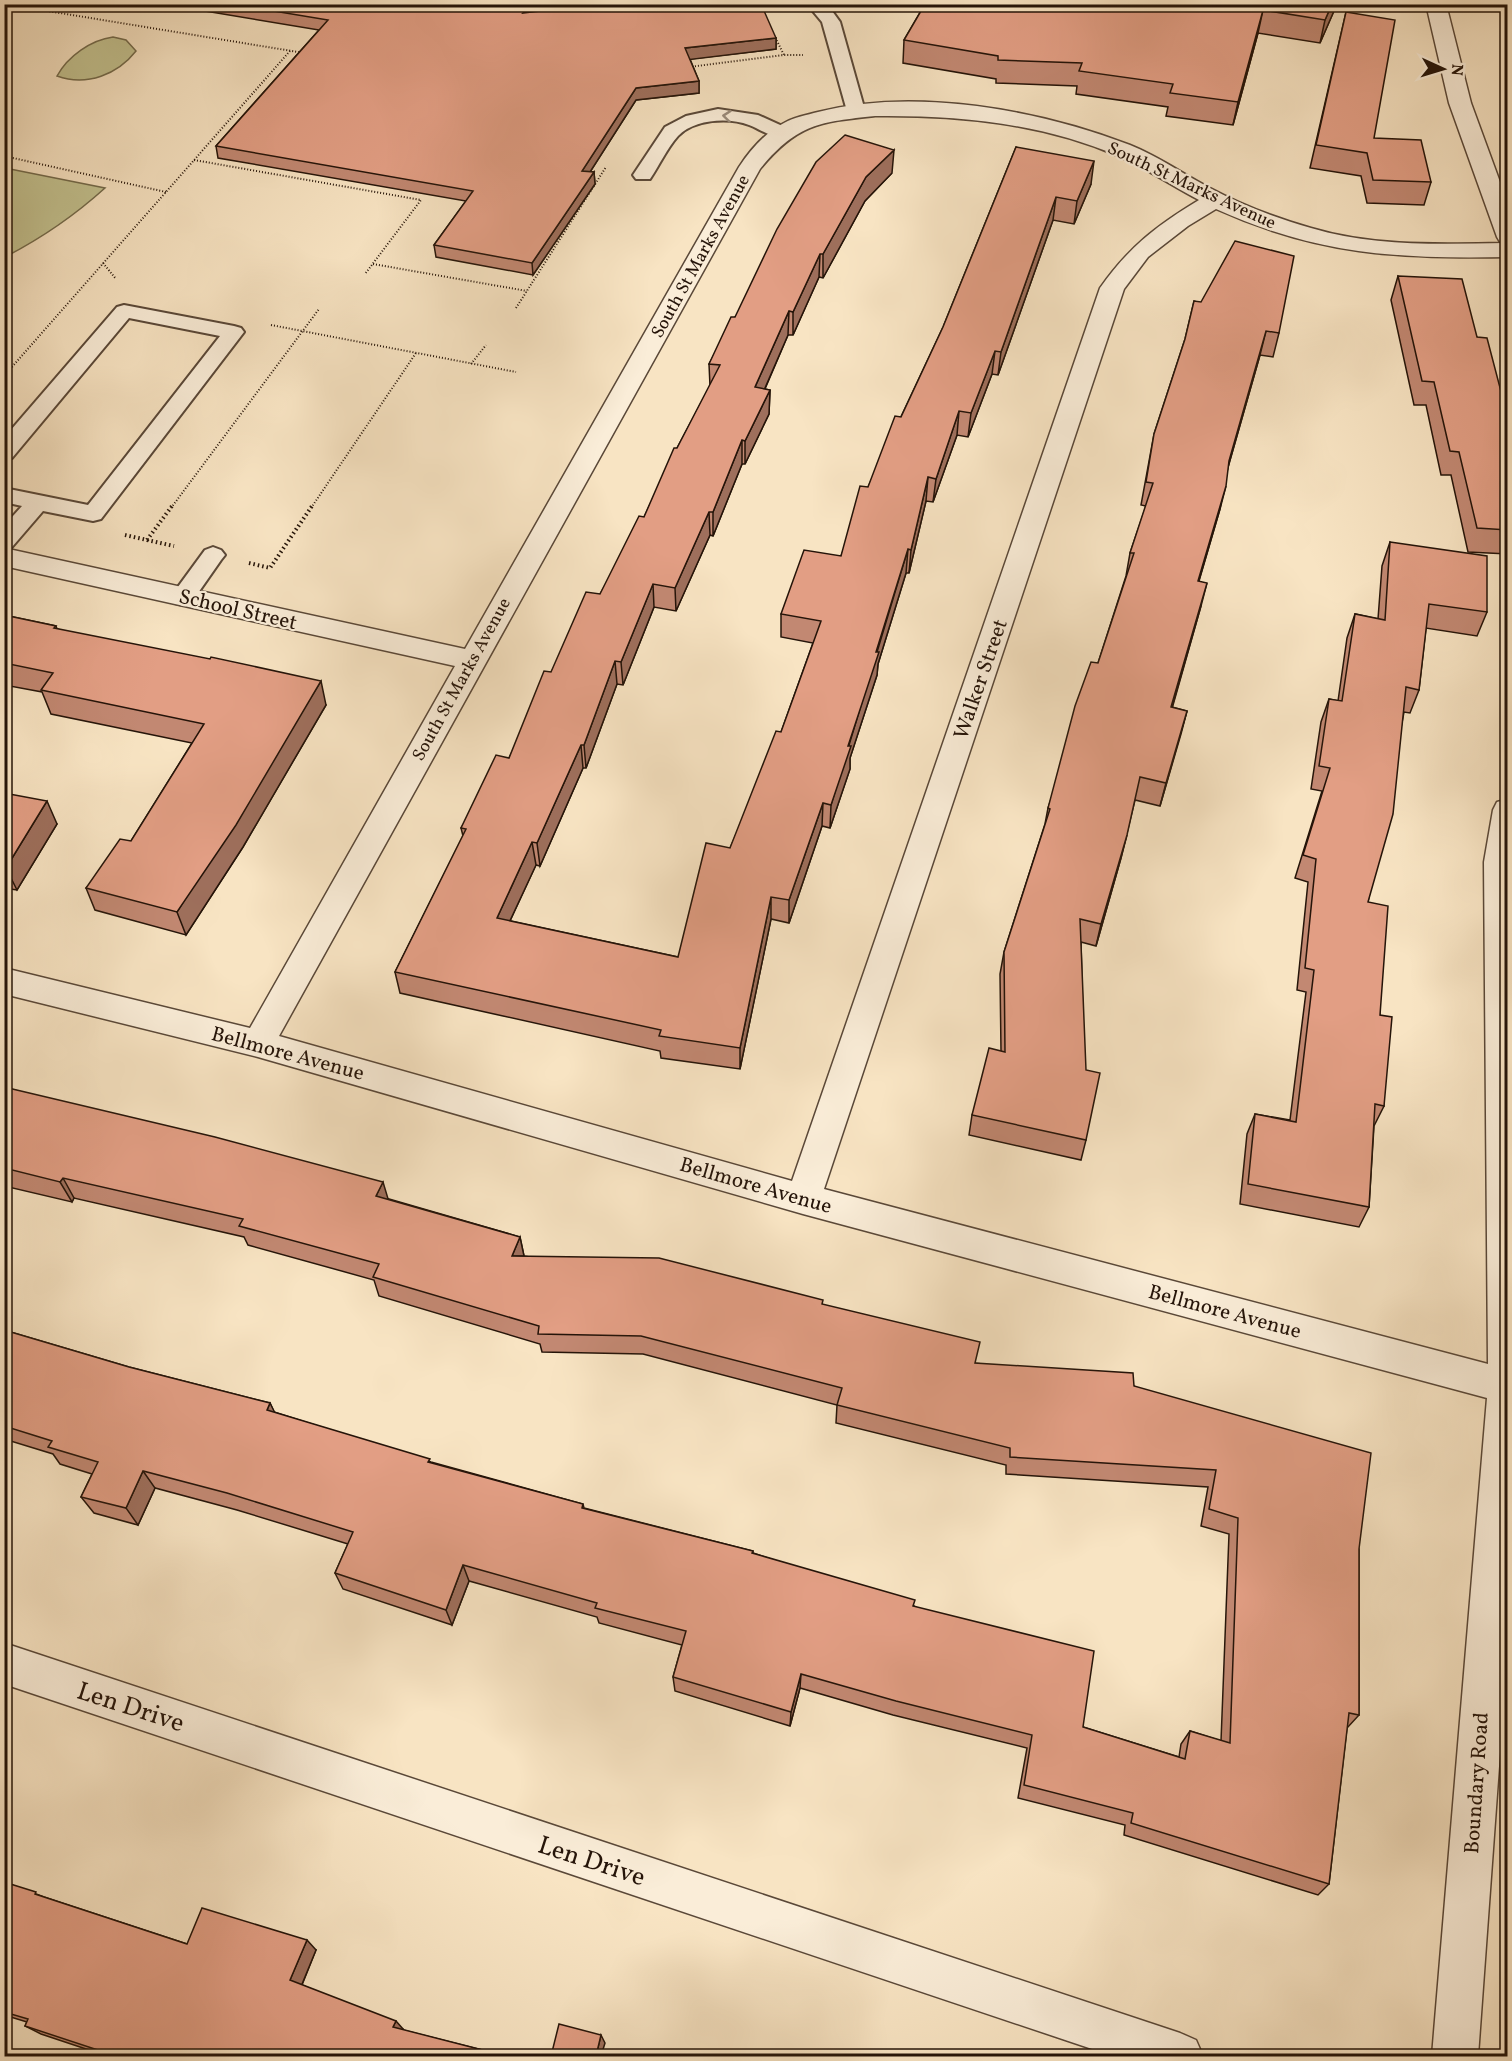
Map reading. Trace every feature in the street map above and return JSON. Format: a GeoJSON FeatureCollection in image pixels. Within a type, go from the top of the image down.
{"type":"FeatureCollection","features":[{"type":"Feature","properties":{"kind":"street"},"geometry":{"type":"LineString","coordinates":[[1436,4],[1460,103],[1508,237]]}},
{"type":"Feature","properties":{"kind":"street","name":"South St Marks Avenue"},"geometry":{"type":"LineString","coordinates":[[258,1044],[750,167],[782,133],[800,124],[856,111],[888,108],[943,110],[1012,120],[1080,135],[1124,150],[1172,174],[1215,200],[1262,221],[1346,244],[1381,249],[1508,250]]}},
{"type":"Feature","properties":{"kind":"street","name":"Walker Street"},"geometry":{"type":"LineString","coordinates":[[803,1199],[1112,288],[1140,252],[1180,221],[1215,200]]}},
{"type":"Feature","properties":{"kind":"street","name":"School Street"},"geometry":{"type":"LineString","coordinates":[[4,557],[472,660]]}},
{"type":"Feature","properties":{"kind":"street","name":"Boundary Road"},"geometry":{"type":"LineString","coordinates":[[1455,2056],[1507,1386],[1503,866],[1508,810]]}},
{"type":"Feature","properties":{"kind":"street","name":"Bellmore Avenue"},"geometry":{"type":"LineString","coordinates":[[4,981],[258,1044],[803,1199],[1507,1386]]}},
{"type":"Feature","properties":{"kind":"street","name":"Len Drive"},"geometry":{"type":"LineString","coordinates":[[4,1664],[1180,2056]]}},
{"type":"Feature","properties":{"kind":"lane"},"geometry":{"type":"LineString","coordinates":[[815,4],[831,22],[856,111]]}},
{"type":"Feature","properties":{"kind":"lane"},"geometry":{"type":"LineString","coordinates":[[643,175],[672,131],[693,120],[718,115],[752,119],[782,133]]}},
{"type":"Feature","properties":{"kind":"lane"},"geometry":{"type":"LineString","coordinates":[[4,453],[124,311],[234,332],[93,514],[4,495]]}},
{"type":"Feature","properties":{"kind":"lane"},"geometry":{"type":"LineString","coordinates":[[4,542],[38,502]]}},
{"type":"Feature","properties":{"kind":"lane"},"geometry":{"type":"LineString","coordinates":[[183,597],[213,555]]}},
{"type":"Feature","properties":{"kind":"path"},"geometry":{"type":"LineString","coordinates":[[5,4],[311,54]]}},
{"type":"Feature","properties":{"kind":"path"},"geometry":{"type":"LineString","coordinates":[[774,34],[784,55]]}},
{"type":"Feature","properties":{"kind":"path"},"geometry":{"type":"LineString","coordinates":[[4,376],[290,51]]}},
{"type":"Feature","properties":{"kind":"path"},"geometry":{"type":"LineString","coordinates":[[689,67],[784,55],[840,56]]}},
{"type":"Feature","properties":{"kind":"path"},"geometry":{"type":"LineString","coordinates":[[4,156],[166,192]]}},
{"type":"Feature","properties":{"kind":"path"},"geometry":{"type":"LineString","coordinates":[[194,160],[420,200],[365,274]]}},
{"type":"Feature","properties":{"kind":"path"},"geometry":{"type":"LineString","coordinates":[[103,263],[118,281]]}},
{"type":"Feature","properties":{"kind":"path"},"geometry":{"type":"LineString","coordinates":[[373,264],[527,291]]}},
{"type":"Feature","properties":{"kind":"path"},"geometry":{"type":"LineString","coordinates":[[147,540],[320,309]]}},
{"type":"Feature","properties":{"kind":"path"},"geometry":{"type":"LineString","coordinates":[[268,325],[516,372]]}},
{"type":"Feature","properties":{"kind":"path"},"geometry":{"type":"LineString","coordinates":[[471,364],[486,345]]}},
{"type":"Feature","properties":{"kind":"path"},"geometry":{"type":"LineString","coordinates":[[93,514],[102,530],[270,568],[416,353]]}},
{"type":"Feature","properties":{"kind":"shaded area"},"geometry":{"type":"Polygon","coordinates":[[[113,37],[126,40],[136,51],[120,66],[111,72],[90,79],[68,79],[57,76],[67,62],[81,50],[113,37]]]}},
{"type":"Feature","properties":{"kind":"shaded area"},"geometry":{"type":"Polygon","coordinates":[[[5,168],[105,188],[57,226],[5,257],[5,168]]]}},
{"type":"Feature","properties":{"kind":"building"},"geometry":{"type":"Polygon","coordinates":[[[232,4],[531,4],[523,13],[600,4],[761,4],[776,38],[685,48],[699,81],[636,88],[582,171],[594,172],[532,263],[434,245],[473,191],[216,146],[328,20],[232,4]]]}},
{"type":"Feature","properties":{"kind":"building"},"geometry":{"type":"Polygon","coordinates":[[[925,4],[1332,4],[1325,20],[1263,10],[1238,102],[1170,93],[1173,84],[1079,71],[1082,63],[998,60],[998,56],[904,40],[925,4]]]}},
{"type":"Feature","properties":{"kind":"building"},"geometry":{"type":"Polygon","coordinates":[[[1346,12],[1395,20],[1374,138],[1421,140],[1431,182],[1373,180],[1367,153],[1316,145],[1346,12]]]}},
{"type":"Feature","properties":{"kind":"building"},"geometry":{"type":"Polygon","coordinates":[[[845,135],[894,150],[866,177],[823,254],[820,254],[793,312],[789,311],[755,387],[770,390],[745,441],[742,440],[713,512],[709,512],[675,588],[653,584],[621,662],[615,661],[584,745],[581,745],[537,843],[532,842],[497,918],[678,957],[706,843],[730,848],[776,731],[781,732],[821,621],[781,614],[804,550],[841,556],[860,486],[868,487],[895,416],[901,417],[943,327],[1016,147],[1094,161],[1077,201],[1056,197],[1001,352],[995,351],[971,413],[959,411],[936,479],[928,477],[911,550],[908,549],[876,652],[879,652],[848,746],[851,746],[831,805],[823,803],[789,900],[771,897],[740,1048],[659,1036],[661,1030],[395,972],[466,829],[461,828],[496,755],[509,758],[544,671],[551,672],[586,592],[600,594],[639,516],[644,517],[674,448],[677,448],[720,365],[709,364],[731,317],[735,317],[777,229],[816,162],[845,135]]]}},
{"type":"Feature","properties":{"kind":"building"},"geometry":{"type":"Polygon","coordinates":[[[1235,241],[1294,256],[1279,333],[1266,331],[1229,461],[1226,486],[1198,581],[1207,583],[1171,707],[1187,711],[1166,783],[1140,777],[1127,835],[1101,924],[1080,919],[1086,1070],[1100,1073],[1086,1140],[972,1115],[989,1048],[1005,1052],[1004,952],[1050,809],[1048,808],[1075,706],[1091,662],[1098,663],[1134,553],[1130,553],[1153,483],[1146,482],[1154,434],[1185,339],[1194,301],[1201,302],[1235,241]]]}},
{"type":"Feature","properties":{"kind":"building"},"geometry":{"type":"Polygon","coordinates":[[[1398,276],[1462,279],[1477,337],[1487,338],[1504,403],[1508,403],[1508,530],[1477,528],[1459,452],[1450,451],[1434,382],[1422,381],[1398,276]]]}},
{"type":"Feature","properties":{"kind":"building"},"geometry":{"type":"Polygon","coordinates":[[[1390,542],[1487,556],[1487,612],[1429,604],[1419,690],[1406,687],[1393,814],[1368,902],[1388,906],[1380,1015],[1392,1017],[1384,1106],[1375,1104],[1369,1207],[1248,1184],[1255,1114],[1296,1122],[1314,970],[1305,968],[1316,859],[1303,855],[1330,768],[1319,766],[1329,699],[1342,701],[1355,614],[1385,620],[1390,542]]]}},
{"type":"Feature","properties":{"kind":"building"},"geometry":{"type":"Polygon","coordinates":[[[4,615],[56,626],[54,628],[210,659],[211,657],[321,681],[236,825],[177,912],[86,888],[120,839],[131,841],[204,724],[41,690],[53,673],[4,663],[4,615]]]}},
{"type":"Feature","properties":{"kind":"building"},"geometry":{"type":"Polygon","coordinates":[[[4,793],[47,801],[6,868],[4,868],[4,793]]]}},
{"type":"Feature","properties":{"kind":"building"},"geometry":{"type":"Polygon","coordinates":[[[4,1087],[215,1137],[383,1182],[376,1196],[520,1237],[512,1256],[659,1258],[823,1300],[822,1304],[980,1342],[975,1363],[1133,1373],[1134,1386],[1371,1453],[1359,1549],[1359,1715],[1349,1713],[1329,1884],[1131,1823],[1133,1813],[1024,1785],[1032,1735],[896,1701],[801,1674],[791,1712],[673,1677],[686,1631],[595,1608],[597,1603],[463,1565],[446,1610],[335,1573],[353,1532],[227,1493],[143,1471],[126,1508],[81,1497],[98,1462],[48,1447],[52,1441],[4,1426],[4,1330],[129,1367],[270,1403],[267,1410],[430,1459],[428,1462],[583,1504],[582,1508],[753,1551],[752,1553],[915,1600],[913,1606],[1094,1651],[1083,1727],[1185,1759],[1190,1731],[1230,1743],[1238,1518],[1209,1509],[1216,1470],[1010,1457],[1010,1448],[837,1405],[842,1388],[641,1336],[538,1334],[539,1326],[373,1277],[379,1264],[239,1226],[243,1219],[63,1178],[60,1182],[4,1168],[4,1087]]]}},
{"type":"Feature","properties":{"kind":"building"},"geometry":{"type":"Polygon","coordinates":[[[4,1882],[187,1944],[202,1908],[307,1940],[290,1980],[396,2021],[393,2027],[506,2056],[116,2056],[25,2026],[28,2019],[4,2012],[4,1882]]]}},
{"type":"Feature","properties":{"kind":"building"},"geometry":{"type":"Polygon","coordinates":[[[559,2024],[601,2035],[596,2056],[551,2056],[559,2024]]]}}]}
